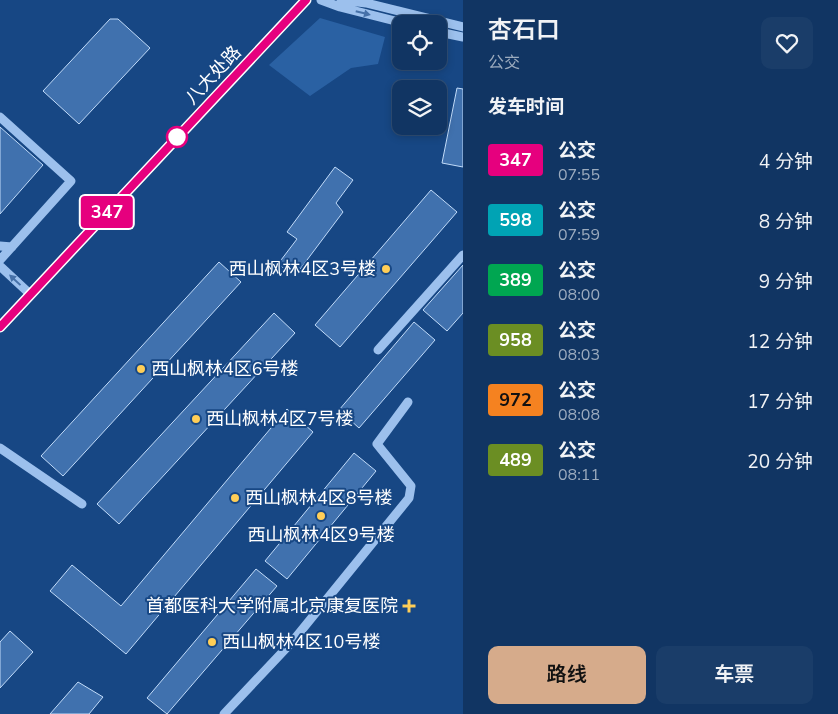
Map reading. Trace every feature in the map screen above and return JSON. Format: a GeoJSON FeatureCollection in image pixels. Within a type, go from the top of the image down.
{"type":"FeatureCollection","features":[{"type":"Feature","properties":{"kind":"street","name":"八大处路"},"geometry":{"type":"LineString","coordinates":[[0,327],[306,0]]}},
{"type":"Feature","properties":{"kind":"street"},"geometry":{"type":"LineString","coordinates":[[321,0],[340,7],[392,20]]}},
{"type":"Feature","properties":{"kind":"street"},"geometry":{"type":"LineString","coordinates":[[340,0],[366,3],[463,27]]}},
{"type":"Feature","properties":{"kind":"street"},"geometry":{"type":"LineString","coordinates":[[447,34],[463,37]]}},
{"type":"Feature","properties":{"kind":"street"},"geometry":{"type":"LineString","coordinates":[[0,117],[71,181],[0,260]]}},
{"type":"Feature","properties":{"kind":"street"},"geometry":{"type":"LineString","coordinates":[[0,246],[12,247]]}},
{"type":"Feature","properties":{"kind":"street"},"geometry":{"type":"LineString","coordinates":[[378,350],[463,256]]}},
{"type":"Feature","properties":{"kind":"street"},"geometry":{"type":"LineString","coordinates":[[0,266],[30,294]]}},
{"type":"Feature","properties":{"kind":"street"},"geometry":{"type":"LineString","coordinates":[[224,714],[292,642],[409,498],[411,486],[377,444],[408,402]]}},
{"type":"Feature","properties":{"kind":"street"},"geometry":{"type":"LineString","coordinates":[[0,448],[82,504]]}},
{"type":"Feature","properties":{"kind":"shaded area"},"geometry":{"type":"Polygon","coordinates":[[[320,18],[385,37],[378,64],[351,68],[310,96],[269,65],[320,18]]]}},
{"type":"Feature","properties":{"kind":"building"},"geometry":{"type":"Polygon","coordinates":[[[110,19],[118,19],[150,48],[79,124],[43,91],[110,19]]]}},
{"type":"Feature","properties":{"kind":"building"},"geometry":{"type":"Polygon","coordinates":[[[457,88],[463,89],[463,167],[442,163],[457,88]]]}},
{"type":"Feature","properties":{"kind":"building"},"geometry":{"type":"Polygon","coordinates":[[[0,127],[43,165],[0,214],[0,127]]]}},
{"type":"Feature","properties":{"kind":"building"},"geometry":{"type":"Polygon","coordinates":[[[335,167],[353,180],[336,203],[343,212],[295,276],[278,264],[297,239],[287,232],[335,167]]]}},
{"type":"Feature","properties":{"kind":"building","name":"西山枫林4区3号楼"},"geometry":{"type":"Polygon","coordinates":[[[431,190],[457,212],[340,347],[315,325],[431,190]]]}},
{"type":"Feature","properties":{"kind":"building","name":"西山枫林4区6号楼"},"geometry":{"type":"Polygon","coordinates":[[[219,262],[241,282],[63,476],[41,456],[219,262]]]}},
{"type":"Feature","properties":{"kind":"building"},"geometry":{"type":"Polygon","coordinates":[[[463,265],[463,313],[447,331],[423,310],[463,265]]]}},
{"type":"Feature","properties":{"kind":"building","name":"西山枫林4区7号楼"},"geometry":{"type":"Polygon","coordinates":[[[274,313],[295,333],[119,524],[97,504],[274,313]]]}},
{"type":"Feature","properties":{"kind":"building"},"geometry":{"type":"Polygon","coordinates":[[[414,322],[435,340],[359,428],[339,410],[414,322]]]}},
{"type":"Feature","properties":{"kind":"building","name":"西山枫林4区8号楼"},"geometry":{"type":"Polygon","coordinates":[[[287,409],[313,432],[126,654],[50,591],[72,565],[121,606],[287,409]]]}},
{"type":"Feature","properties":{"kind":"building","name":"西山枫林4区9号楼"},"geometry":{"type":"Polygon","coordinates":[[[354,453],[376,471],[287,579],[265,561],[354,453]]]}},
{"type":"Feature","properties":{"kind":"building","name":"西山枫林4区10号楼"},"geometry":{"type":"Polygon","coordinates":[[[256,569],[277,586],[167,714],[147,698],[256,569]]]}},
{"type":"Feature","properties":{"kind":"building"},"geometry":{"type":"Polygon","coordinates":[[[10,631],[33,652],[0,688],[0,642],[10,631]]]}},
{"type":"Feature","properties":{"kind":"building"},"geometry":{"type":"Polygon","coordinates":[[[78,682],[103,697],[89,714],[50,714],[78,682]]]}},
{"type":"Feature","properties":{"kind":"bus line","name":"347"},"geometry":{"type":"LineString","coordinates":[[0,327],[306,0]]}},
{"type":"Feature","properties":{"kind":"place","name":"西山枫林4区3号楼"},"geometry":{"type":"Point","coordinates":[386,269]}},
{"type":"Feature","properties":{"kind":"place","name":"西山枫林4区6号楼"},"geometry":{"type":"Point","coordinates":[141,369]}},
{"type":"Feature","properties":{"kind":"place","name":"西山枫林4区7号楼"},"geometry":{"type":"Point","coordinates":[196,419]}},
{"type":"Feature","properties":{"kind":"place","name":"西山枫林4区8号楼"},"geometry":{"type":"Point","coordinates":[235,498]}},
{"type":"Feature","properties":{"kind":"place","name":"西山枫林4区9号楼"},"geometry":{"type":"Point","coordinates":[321,516]}},
{"type":"Feature","properties":{"kind":"place","name":"首都医科大学附属北京康复医院"},"geometry":{"type":"Point","coordinates":[409,606]}},
{"type":"Feature","properties":{"kind":"place","name":"西山枫林4区10号楼"},"geometry":{"type":"Point","coordinates":[212,642]}}]}
